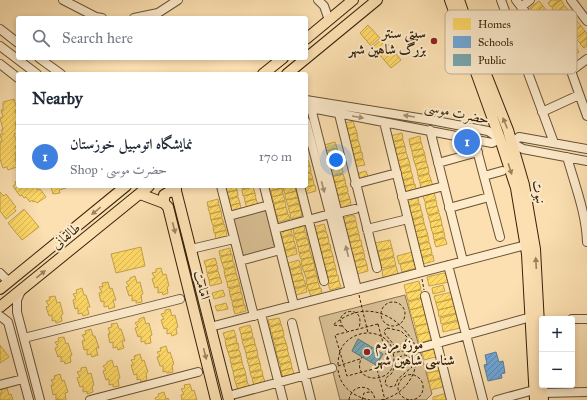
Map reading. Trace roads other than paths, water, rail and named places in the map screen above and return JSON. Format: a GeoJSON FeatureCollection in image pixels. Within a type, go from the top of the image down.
{"type":"FeatureCollection","features":[{"type":"Feature","properties":{"kind":"main road"},"geometry":{"type":"LineString","coordinates":[[308,37],[353,0]]}},
{"type":"Feature","properties":{"kind":"main road"},"geometry":{"type":"LineString","coordinates":[[308,57],[377,0]]}},
{"type":"Feature","properties":{"kind":"main road","name":"نبوت"},"geometry":{"type":"LineString","coordinates":[[450,0],[454,10]]}},
{"type":"Feature","properties":{"kind":"main road","name":"نبوت"},"geometry":{"type":"LineString","coordinates":[[459,0],[462,10]]}},
{"type":"Feature","properties":{"kind":"main road"},"geometry":{"type":"LineString","coordinates":[[266,72],[280,60]]}},
{"type":"Feature","properties":{"kind":"main road"},"geometry":{"type":"LineString","coordinates":[[289,72],[304,60]]}},
{"type":"Feature","properties":{"kind":"main road","name":"نبوت"},"geometry":{"type":"LineString","coordinates":[[477,74],[516,188],[537,320]]}},
{"type":"Feature","properties":{"kind":"main road","name":"نبوت"},"geometry":{"type":"LineString","coordinates":[[485,74],[512,143],[524,185],[535,249],[539,396]]}},
{"type":"Feature","properties":{"kind":"main road","name":"طالقانی"},"geometry":{"type":"LineString","coordinates":[[0,289],[124,188]]}},
{"type":"Feature","properties":{"kind":"main road","name":"طالقانی"},"geometry":{"type":"LineString","coordinates":[[0,307],[147,188]]}},
{"type":"Feature","properties":{"kind":"main road"},"geometry":{"type":"LineString","coordinates":[[140,194],[164,203],[164,195],[176,189]]}},
{"type":"Feature","properties":{"kind":"main road","name":"امامت"},"geometry":{"type":"LineString","coordinates":[[176,189],[228,398]]}},
{"type":"Feature","properties":{"kind":"main road","name":"امامت"},"geometry":{"type":"LineString","coordinates":[[164,203],[168,207],[216,400]]}},
{"type":"Feature","properties":{"kind":"street"},"geometry":{"type":"LineString","coordinates":[[63,0],[94,16]]}},
{"type":"Feature","properties":{"kind":"street"},"geometry":{"type":"LineString","coordinates":[[142,16],[158,12],[178,0]]}},
{"type":"Feature","properties":{"kind":"street"},"geometry":{"type":"LineString","coordinates":[[318,0],[324,6],[329,20]]}},
{"type":"Feature","properties":{"kind":"street"},"geometry":{"type":"LineString","coordinates":[[501,0],[505,10]]}},
{"type":"Feature","properties":{"kind":"street"},"geometry":{"type":"LineString","coordinates":[[516,0],[524,10]]}},
{"type":"Feature","properties":{"kind":"street"},"geometry":{"type":"LineString","coordinates":[[521,7],[530,0]]}},
{"type":"Feature","properties":{"kind":"street"},"geometry":{"type":"LineString","coordinates":[[571,0],[585,18]]}},
{"type":"Feature","properties":{"kind":"street"},"geometry":{"type":"LineString","coordinates":[[0,29],[16,41]]}},
{"type":"Feature","properties":{"kind":"street"},"geometry":{"type":"LineString","coordinates":[[0,46],[16,58]]}},
{"type":"Feature","properties":{"kind":"street"},"geometry":{"type":"LineString","coordinates":[[577,67],[587,59]]}},
{"type":"Feature","properties":{"kind":"street"},"geometry":{"type":"LineString","coordinates":[[18,60],[34,72]]}},
{"type":"Feature","properties":{"kind":"street"},"geometry":{"type":"LineString","coordinates":[[42,60],[58,72]]}},
{"type":"Feature","properties":{"kind":"street"},"geometry":{"type":"LineString","coordinates":[[0,64],[16,76]]}},
{"type":"Feature","properties":{"kind":"street"},"geometry":{"type":"LineString","coordinates":[[528,74],[554,143]]}},
{"type":"Feature","properties":{"kind":"street"},"geometry":{"type":"LineString","coordinates":[[572,74],[587,116]]}},
{"type":"Feature","properties":{"kind":"street"},"geometry":{"type":"LineString","coordinates":[[542,112],[579,95]]}},
{"type":"Feature","properties":{"kind":"street"},"geometry":{"type":"LineString","coordinates":[[309,104],[334,213],[354,290]]}},
{"type":"Feature","properties":{"kind":"street","name":"حضرت موسی"},"geometry":{"type":"LineString","coordinates":[[309,104],[438,121],[488,131],[500,139],[492,143],[430,130],[339,114],[309,104]]}},
{"type":"Feature","properties":{"kind":"street"},"geometry":{"type":"LineString","coordinates":[[339,114],[355,184],[377,268]]}},
{"type":"Feature","properties":{"kind":"street"},"geometry":{"type":"LineString","coordinates":[[384,122],[421,272]]}},
{"type":"Feature","properties":{"kind":"street"},"geometry":{"type":"LineString","coordinates":[[308,128],[334,213]]}},
{"type":"Feature","properties":{"kind":"street"},"geometry":{"type":"LineString","coordinates":[[430,130],[463,261]]}},
{"type":"Feature","properties":{"kind":"street"},"geometry":{"type":"LineString","coordinates":[[587,149],[519,137],[512,143],[524,149],[587,161]]}},
{"type":"Feature","properties":{"kind":"street"},"geometry":{"type":"LineString","coordinates":[[474,139],[500,237]]}},
{"type":"Feature","properties":{"kind":"street"},"geometry":{"type":"LineString","coordinates":[[438,163],[478,152]]}},
{"type":"Feature","properties":{"kind":"street"},"geometry":{"type":"LineString","coordinates":[[567,157],[587,229],[587,242]]}},
{"type":"Feature","properties":{"kind":"street"},"geometry":{"type":"LineString","coordinates":[[484,176],[502,171]]}},
{"type":"Feature","properties":{"kind":"street"},"geometry":{"type":"LineString","coordinates":[[355,184],[397,173]]}},
{"type":"Feature","properties":{"kind":"street"},"geometry":{"type":"LineString","coordinates":[[402,197],[444,186]]}},
{"type":"Feature","properties":{"kind":"street"},"geometry":{"type":"LineString","coordinates":[[222,188],[240,261],[283,400]]}},
{"type":"Feature","properties":{"kind":"street"},"geometry":{"type":"LineString","coordinates":[[265,188],[294,305]]}},
{"type":"Feature","properties":{"kind":"street"},"geometry":{"type":"LineString","coordinates":[[301,188],[324,281]]}},
{"type":"Feature","properties":{"kind":"street"},"geometry":{"type":"LineString","coordinates":[[449,208],[489,197]]}},
{"type":"Feature","properties":{"kind":"street"},"geometry":{"type":"LineString","coordinates":[[229,216],[269,205]]}},
{"type":"Feature","properties":{"kind":"street"},"geometry":{"type":"LineString","coordinates":[[275,229],[355,208]]}},
{"type":"Feature","properties":{"kind":"street"},"geometry":{"type":"LineString","coordinates":[[367,229],[408,219]]}},
{"type":"Feature","properties":{"kind":"street"},"geometry":{"type":"LineString","coordinates":[[191,249],[234,239]]}},
{"type":"Feature","properties":{"kind":"street"},"geometry":{"type":"LineString","coordinates":[[210,327],[526,245]]}},
{"type":"Feature","properties":{"kind":"street"},"geometry":{"type":"LineString","coordinates":[[240,261],[280,250]]}},
{"type":"Feature","properties":{"kind":"street"},"geometry":{"type":"LineString","coordinates":[[448,265],[483,400]]}},
{"type":"Feature","properties":{"kind":"street"},"geometry":{"type":"LineString","coordinates":[[0,273],[9,282]]}},
{"type":"Feature","properties":{"kind":"street"},"geometry":{"type":"LineString","coordinates":[[21,290],[17,300],[17,312],[40,400]]}},
{"type":"Feature","properties":{"kind":"street"},"geometry":{"type":"LineString","coordinates":[[425,296],[438,343],[451,400]]}},
{"type":"Feature","properties":{"kind":"street"},"geometry":{"type":"LineString","coordinates":[[24,338],[180,299]]}},
{"type":"Feature","properties":{"kind":"street"},"geometry":{"type":"LineString","coordinates":[[0,316],[8,322],[29,400]]}},
{"type":"Feature","properties":{"kind":"street"},"geometry":{"type":"LineString","coordinates":[[575,320],[587,319]]}},
{"type":"Feature","properties":{"kind":"street"},"geometry":{"type":"LineString","coordinates":[[418,349],[466,335],[537,320]]}},
{"type":"Feature","properties":{"kind":"street"},"geometry":{"type":"LineString","coordinates":[[292,323],[311,400]]}},
{"type":"Feature","properties":{"kind":"street"},"geometry":{"type":"LineString","coordinates":[[228,398],[278,382],[335,367]]}},
{"type":"Feature","properties":{"kind":"street"},"geometry":{"type":"LineString","coordinates":[[90,400],[198,372]]}},
{"type":"Feature","properties":{"kind":"street"},"geometry":{"type":"LineString","coordinates":[[0,385],[23,379]]}},
{"type":"Feature","properties":{"kind":"street"},"geometry":{"type":"LineString","coordinates":[[498,400],[587,392]]}},
{"type":"Feature","properties":{"kind":"place","name":"سیتی سنتر بزرگ شاهین شهر"},"geometry":{"type":"Point","coordinates":[434,41]}},
{"type":"Feature","properties":{"kind":"place","name":"نمایشگاه اتومبیل خوزستان"},"geometry":{"type":"Point","coordinates":[467,142]}},
{"type":"Feature","properties":{"kind":"place","name":"موزه مردم شناسی شاهین شهر"},"geometry":{"type":"Point","coordinates":[367,352]}}]}
